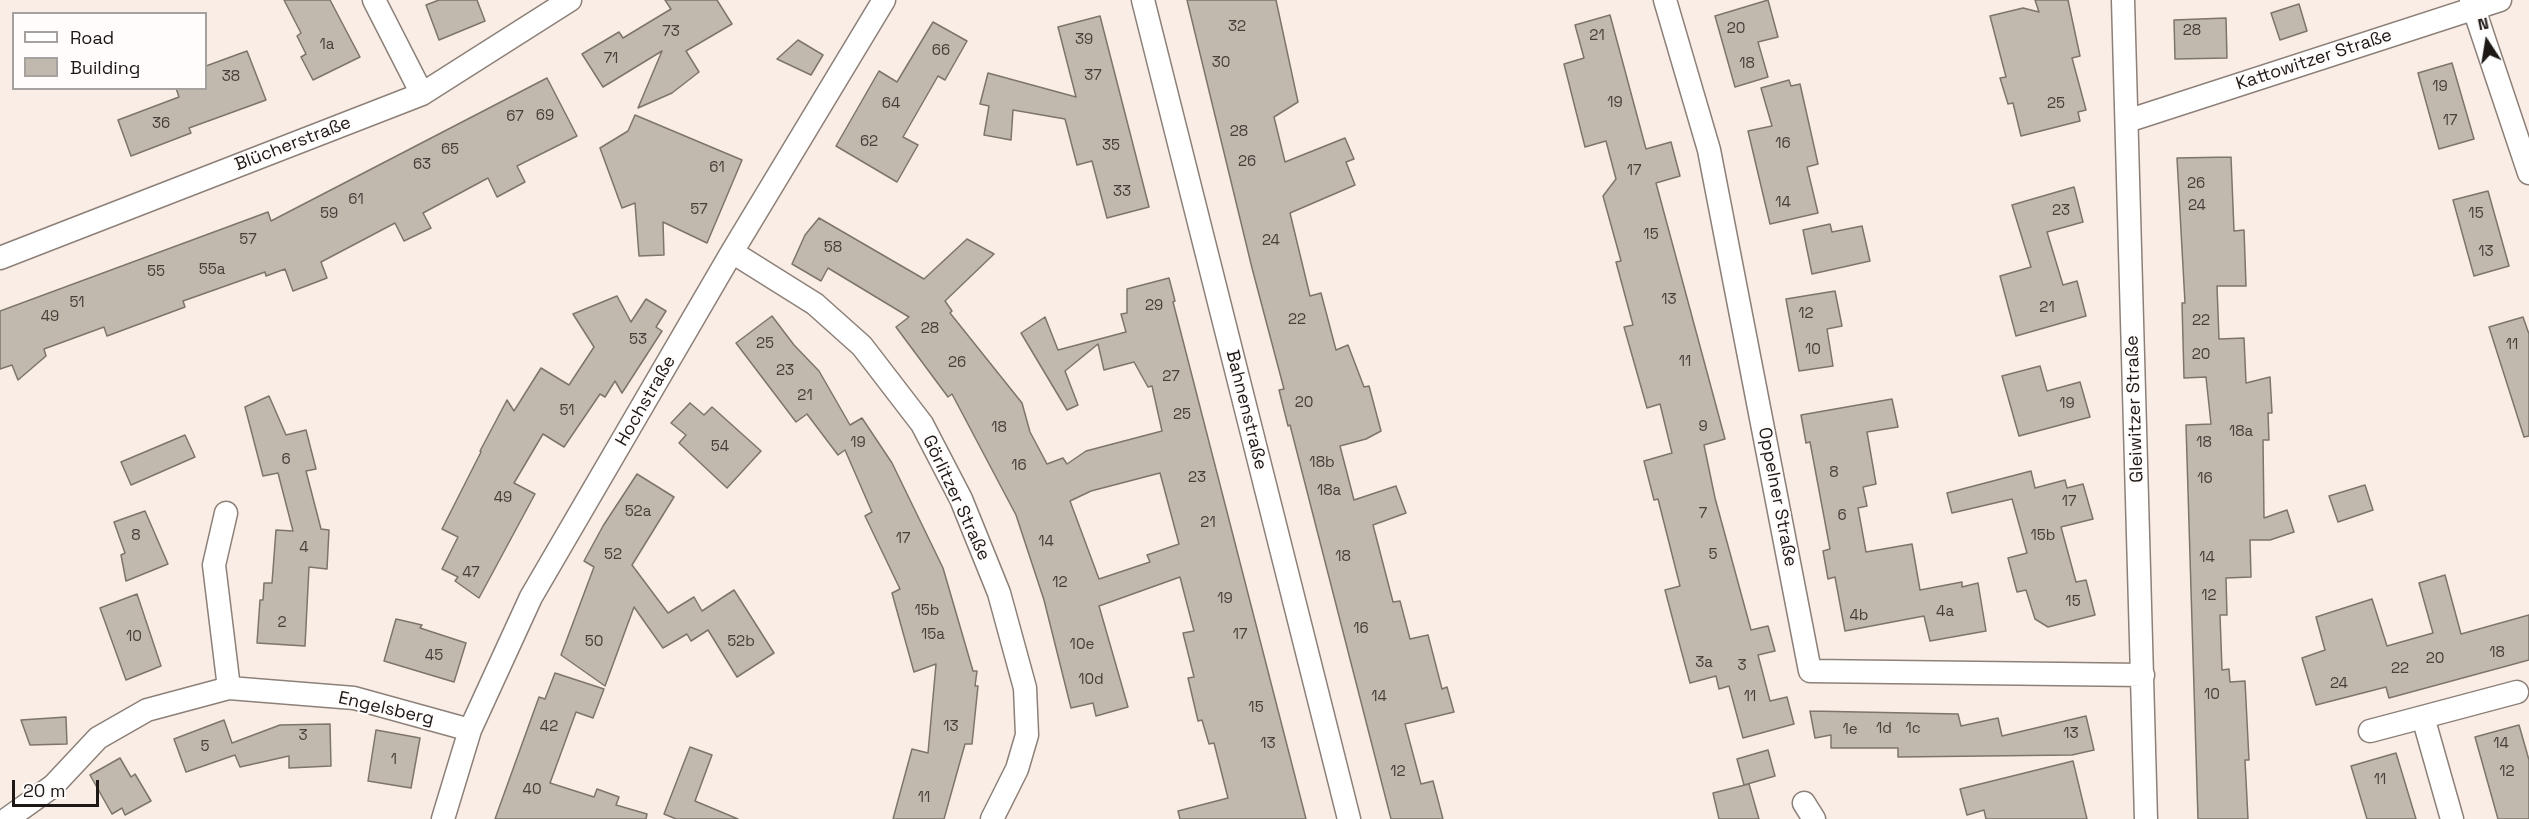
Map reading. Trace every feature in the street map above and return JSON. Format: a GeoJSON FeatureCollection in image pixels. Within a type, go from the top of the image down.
{"type":"FeatureCollection","features":[{"type":"Feature","properties":{"kind":"street"},"geometry":{"type":"LineString","coordinates":[[374,0],[422,94]]}},
{"type":"Feature","properties":{"kind":"street","name":"Blücherstraße"},"geometry":{"type":"LineString","coordinates":[[0,258],[422,94],[570,0]]}},
{"type":"Feature","properties":{"kind":"street","name":"Hochstraße"},"geometry":{"type":"LineString","coordinates":[[442,819],[470,730],[531,597],[732,252],[884,0]]}},
{"type":"Feature","properties":{"kind":"street","name":"Bahnenstraße"},"geometry":{"type":"LineString","coordinates":[[1143,0],[1349,819]]}},
{"type":"Feature","properties":{"kind":"street","name":"Oppelner Straße"},"geometry":{"type":"LineString","coordinates":[[1665,0],[1710,150],[1810,671],[2143,675]]}},
{"type":"Feature","properties":{"kind":"street","name":"Gleiwitzer Straße"},"geometry":{"type":"LineString","coordinates":[[2123,0],[2146,819]]}},
{"type":"Feature","properties":{"kind":"street","name":"Kattowitzer Straße"},"geometry":{"type":"LineString","coordinates":[[2127,121],[2473,4],[2500,0]]}},
{"type":"Feature","properties":{"kind":"street"},"geometry":{"type":"LineString","coordinates":[[2473,4],[2529,173]]}},
{"type":"Feature","properties":{"kind":"street","name":"Görlitzer Straße"},"geometry":{"type":"LineString","coordinates":[[732,252],[815,304],[862,346],[922,424],[961,499],[999,593],[1025,688],[1027,735],[1017,769],[992,819]]}},
{"type":"Feature","properties":{"kind":"street"},"geometry":{"type":"LineString","coordinates":[[226,513],[214,565],[229,688]]}},
{"type":"Feature","properties":{"kind":"street","name":"Engelsberg"},"geometry":{"type":"LineString","coordinates":[[7,819],[53,786],[98,738],[147,710],[229,688],[354,698],[470,730]]}},
{"type":"Feature","properties":{"kind":"street"},"geometry":{"type":"LineString","coordinates":[[2370,730],[2517,692]]}},
{"type":"Feature","properties":{"kind":"street"},"geometry":{"type":"LineString","coordinates":[[2423,717],[2452,819]]}},
{"type":"Feature","properties":{"kind":"building"},"geometry":{"type":"Polygon","coordinates":[[[284,0],[330,0],[360,57],[313,80],[301,57],[306,54],[297,36],[301,33],[284,0]]]}},
{"type":"Feature","properties":{"kind":"building"},"geometry":{"type":"Polygon","coordinates":[[[439,0],[477,0],[485,21],[439,40],[426,5],[439,0]]]}},
{"type":"Feature","properties":{"kind":"building"},"geometry":{"type":"Polygon","coordinates":[[[665,0],[717,0],[732,24],[686,51],[699,72],[672,93],[638,108],[662,51],[603,87],[582,54],[619,32],[623,38],[671,9],[665,0]]]}},
{"type":"Feature","properties":{"kind":"building"},"geometry":{"type":"Polygon","coordinates":[[[1187,0],[1276,0],[1298,102],[1274,117],[1285,162],[1345,138],[1354,159],[1346,162],[1355,185],[1290,213],[1310,296],[1321,293],[1336,350],[1348,345],[1364,387],[1369,386],[1381,431],[1366,439],[1340,446],[1354,500],[1396,486],[1406,513],[1373,525],[1393,602],[1400,601],[1410,639],[1428,635],[1442,689],[1447,687],[1454,712],[1405,724],[1421,784],[1433,781],[1443,819],[1391,819],[1290,425],[1288,426],[1279,390],[1284,389],[1187,0]]]}},
{"type":"Feature","properties":{"kind":"building"},"geometry":{"type":"Polygon","coordinates":[[[1768,0],[1778,37],[1758,42],[1768,77],[1735,87],[1715,16],[1768,0]]]}},
{"type":"Feature","properties":{"kind":"building"},"geometry":{"type":"Polygon","coordinates":[[[2035,0],[2068,0],[2080,56],[2072,58],[2086,110],[2078,112],[2080,121],[2021,136],[2013,103],[2008,104],[2000,78],[2006,77],[1990,16],[2023,8],[2039,12],[2035,0]]]}},
{"type":"Feature","properties":{"kind":"building"},"geometry":{"type":"Polygon","coordinates":[[[2299,4],[2307,31],[2280,40],[2271,13],[2299,4]]]}},
{"type":"Feature","properties":{"kind":"building"},"geometry":{"type":"Polygon","coordinates":[[[1610,15],[1646,149],[1671,142],[1680,176],[1656,183],[1725,439],[1704,445],[1715,498],[1751,630],[1768,626],[1775,651],[1758,655],[1770,701],[1787,697],[1794,724],[1743,738],[1729,686],[1719,689],[1716,676],[1690,683],[1674,624],[1665,590],[1680,586],[1658,499],[1654,500],[1644,461],[1672,453],[1660,404],[1647,408],[1624,327],[1633,325],[1616,262],[1621,261],[1603,196],[1616,179],[1606,141],[1585,147],[1564,64],[1584,58],[1575,25],[1610,15]]]}},
{"type":"Feature","properties":{"kind":"building"},"geometry":{"type":"Polygon","coordinates":[[[1100,16],[1149,207],[1107,218],[1092,161],[1077,165],[1065,119],[1013,110],[1011,140],[984,135],[989,106],[980,104],[988,73],[1076,97],[1058,27],[1100,16]]]}},
{"type":"Feature","properties":{"kind":"building"},"geometry":{"type":"Polygon","coordinates":[[[2226,18],[2227,58],[2175,59],[2174,20],[2226,18]]]}},
{"type":"Feature","properties":{"kind":"building"},"geometry":{"type":"Polygon","coordinates":[[[933,22],[967,41],[945,80],[938,76],[903,137],[918,145],[897,182],[836,146],[879,71],[897,82],[933,22]]]}},
{"type":"Feature","properties":{"kind":"building"},"geometry":{"type":"Polygon","coordinates":[[[798,40],[823,55],[811,75],[777,59],[798,40]]]}},
{"type":"Feature","properties":{"kind":"building"},"geometry":{"type":"Polygon","coordinates":[[[247,51],[266,100],[189,128],[191,133],[131,156],[118,120],[179,97],[177,90],[207,90],[207,66],[247,51]]]}},
{"type":"Feature","properties":{"kind":"building"},"geometry":{"type":"Polygon","coordinates":[[[2452,63],[2474,139],[2439,149],[2418,73],[2452,63]]]}},
{"type":"Feature","properties":{"kind":"building"},"geometry":{"type":"Polygon","coordinates":[[[547,78],[577,136],[517,166],[525,182],[497,197],[488,178],[423,213],[431,228],[404,241],[395,223],[321,262],[327,278],[293,291],[285,269],[266,276],[265,272],[183,301],[185,307],[107,336],[104,327],[44,349],[46,356],[18,380],[12,365],[0,369],[0,311],[268,212],[271,221],[547,78]]]}},
{"type":"Feature","properties":{"kind":"building"},"geometry":{"type":"Polygon","coordinates":[[[1789,80],[1791,86],[1800,84],[1818,164],[1807,167],[1818,213],[1770,224],[1748,131],[1772,126],[1761,88],[1789,80]]]}},
{"type":"Feature","properties":{"kind":"building"},"geometry":{"type":"Polygon","coordinates":[[[635,115],[742,160],[707,243],[663,222],[664,255],[639,256],[635,203],[622,208],[600,148],[628,131],[635,115]]]}},
{"type":"Feature","properties":{"kind":"building"},"geometry":{"type":"Polygon","coordinates":[[[2231,157],[2234,231],[2244,230],[2246,286],[2217,286],[2219,339],[2244,338],[2246,383],[2270,377],[2272,413],[2268,413],[2269,440],[2263,440],[2264,518],[2287,510],[2294,532],[2270,540],[2250,540],[2251,577],[2226,578],[2227,615],[2220,615],[2222,670],[2229,669],[2230,682],[2245,681],[2249,760],[2245,760],[2248,819],[2198,819],[2186,425],[2211,424],[2206,377],[2184,378],[2182,303],[2185,303],[2177,158],[2231,157]]]}},
{"type":"Feature","properties":{"kind":"building"},"geometry":{"type":"Polygon","coordinates":[[[2074,187],[2083,222],[2047,232],[2063,285],[2077,281],[2086,316],[2016,336],[2000,276],[2031,267],[2012,205],[2074,187]]]}},
{"type":"Feature","properties":{"kind":"building"},"geometry":{"type":"Polygon","coordinates":[[[2488,191],[2509,266],[2474,276],[2453,200],[2488,191]]]}},
{"type":"Feature","properties":{"kind":"building"},"geometry":{"type":"Polygon","coordinates":[[[819,218],[924,279],[967,239],[994,254],[945,301],[952,311],[950,313],[1022,403],[1030,432],[1047,464],[1063,458],[1067,464],[1086,451],[1162,431],[1152,386],[1148,387],[1134,362],[1104,370],[1098,344],[1065,371],[1078,405],[1067,410],[1021,333],[1045,317],[1058,350],[1126,332],[1121,314],[1127,313],[1127,289],[1169,278],[1175,301],[1173,302],[1306,819],[1180,819],[1178,811],[1228,798],[1214,743],[1209,744],[1202,720],[1198,721],[1188,678],[1194,677],[1183,633],[1194,631],[1180,577],[1099,606],[1128,707],[1096,716],[1093,703],[1071,708],[1044,600],[1016,515],[952,394],[948,397],[896,327],[909,317],[828,268],[821,281],[792,264],[805,235],[819,218]],[[1160,473],[1091,491],[1070,501],[1099,579],[1150,562],[1147,555],[1179,544],[1160,473]]]}},
{"type":"Feature","properties":{"kind":"building"},"geometry":{"type":"Polygon","coordinates":[[[1830,224],[1832,232],[1862,226],[1870,261],[1812,274],[1803,230],[1830,224]]]}},
{"type":"Feature","properties":{"kind":"building"},"geometry":{"type":"Polygon","coordinates":[[[1835,291],[1842,326],[1827,329],[1833,366],[1799,371],[1786,299],[1835,291]]]}},
{"type":"Feature","properties":{"kind":"building"},"geometry":{"type":"Polygon","coordinates":[[[617,296],[631,322],[646,299],[666,311],[656,327],[662,331],[622,393],[615,381],[605,397],[600,394],[564,447],[543,434],[514,483],[535,494],[479,598],[455,581],[458,577],[442,569],[458,537],[442,529],[507,400],[514,411],[541,368],[569,385],[594,347],[573,314],[617,296]]]}},
{"type":"Feature","properties":{"kind":"building"},"geometry":{"type":"Polygon","coordinates":[[[772,316],[794,345],[819,371],[850,425],[862,418],[892,463],[943,568],[973,671],[977,671],[975,686],[978,686],[972,744],[965,744],[944,819],[893,819],[912,749],[928,753],[936,664],[914,672],[892,593],[900,589],[865,516],[872,512],[845,450],[838,455],[807,414],[796,422],[736,343],[772,316]]]}},
{"type":"Feature","properties":{"kind":"building"},"geometry":{"type":"Polygon","coordinates":[[[2523,317],[2529,334],[2529,436],[2524,437],[2489,327],[2523,317]]]}},
{"type":"Feature","properties":{"kind":"building"},"geometry":{"type":"Polygon","coordinates":[[[2040,366],[2047,391],[2080,382],[2090,417],[2019,436],[2002,376],[2040,366]]]}},
{"type":"Feature","properties":{"kind":"building"},"geometry":{"type":"Polygon","coordinates":[[[269,396],[286,435],[306,430],[316,469],[306,471],[321,529],[329,530],[327,569],[309,567],[305,646],[257,643],[260,600],[263,600],[264,583],[272,583],[276,530],[293,531],[278,473],[263,476],[245,407],[269,396]]]}},
{"type":"Feature","properties":{"kind":"building"},"geometry":{"type":"Polygon","coordinates":[[[1892,399],[1898,427],[1867,432],[1876,484],[1863,487],[1867,506],[1858,508],[1866,552],[1912,544],[1920,590],[1962,582],[1962,587],[1978,583],[1986,631],[1930,641],[1924,616],[1845,631],[1835,577],[1828,579],[1823,551],[1830,549],[1810,442],[1806,443],[1801,415],[1892,399]]]}},
{"type":"Feature","properties":{"kind":"building"},"geometry":{"type":"Polygon","coordinates":[[[690,403],[704,415],[712,407],[761,451],[727,488],[679,443],[686,435],[671,423],[690,403]]]}},
{"type":"Feature","properties":{"kind":"building"},"geometry":{"type":"Polygon","coordinates":[[[185,435],[195,457],[131,485],[121,462],[185,435]]]}},
{"type":"Feature","properties":{"kind":"building"},"geometry":{"type":"Polygon","coordinates":[[[2031,471],[2035,488],[2065,480],[2067,488],[2083,484],[2093,519],[2061,527],[2076,582],[2086,580],[2095,615],[2048,627],[2035,619],[2026,590],[2017,592],[2008,558],[2027,553],[2012,499],[1952,513],[1947,493],[2031,471]]]}},
{"type":"Feature","properties":{"kind":"building"},"geometry":{"type":"Polygon","coordinates":[[[637,474],[674,497],[632,565],[668,613],[694,597],[702,611],[734,590],[774,653],[737,677],[708,630],[691,641],[687,634],[663,648],[634,607],[605,686],[561,655],[594,567],[584,561],[603,526],[637,474]]]}},
{"type":"Feature","properties":{"kind":"building"},"geometry":{"type":"Polygon","coordinates":[[[2365,485],[2373,510],[2338,522],[2329,496],[2365,485]]]}},
{"type":"Feature","properties":{"kind":"building"},"geometry":{"type":"Polygon","coordinates":[[[145,511],[168,564],[126,581],[121,555],[125,553],[114,522],[145,511]]]}},
{"type":"Feature","properties":{"kind":"building"},"geometry":{"type":"Polygon","coordinates":[[[2445,575],[2461,634],[2529,615],[2529,660],[2389,698],[2386,687],[2316,705],[2302,658],[2325,650],[2316,617],[2372,599],[2387,646],[2433,633],[2419,583],[2445,575]]]}},
{"type":"Feature","properties":{"kind":"building"},"geometry":{"type":"Polygon","coordinates":[[[137,594],[161,666],[126,680],[100,608],[137,594]]]}},
{"type":"Feature","properties":{"kind":"building"},"geometry":{"type":"Polygon","coordinates":[[[396,619],[422,625],[420,628],[466,643],[454,682],[384,661],[396,619]]]}},
{"type":"Feature","properties":{"kind":"building"},"geometry":{"type":"Polygon","coordinates":[[[555,673],[604,689],[593,718],[576,712],[550,783],[594,797],[597,789],[619,797],[616,805],[647,814],[646,819],[495,819],[539,697],[545,699],[555,673]]]}},
{"type":"Feature","properties":{"kind":"building"},"geometry":{"type":"Polygon","coordinates":[[[1810,711],[1958,714],[1961,726],[1998,718],[2002,736],[2086,716],[2094,750],[2072,755],[1898,757],[1898,748],[1831,748],[1831,735],[1815,738],[1810,711]]]}},
{"type":"Feature","properties":{"kind":"building"},"geometry":{"type":"Polygon","coordinates":[[[66,717],[67,744],[30,745],[21,720],[66,717]]]}},
{"type":"Feature","properties":{"kind":"building"},"geometry":{"type":"Polygon","coordinates":[[[224,720],[232,743],[280,725],[330,724],[331,766],[289,768],[289,756],[240,767],[235,755],[186,772],[174,739],[224,720]]]}},
{"type":"Feature","properties":{"kind":"building"},"geometry":{"type":"Polygon","coordinates":[[[2519,725],[2529,760],[2529,819],[2498,819],[2475,737],[2519,725]]]}},
{"type":"Feature","properties":{"kind":"building"},"geometry":{"type":"Polygon","coordinates":[[[376,730],[420,738],[411,788],[368,781],[376,730]]]}},
{"type":"Feature","properties":{"kind":"building"},"geometry":{"type":"Polygon","coordinates":[[[690,747],[712,755],[695,801],[738,819],[676,819],[664,814],[690,747]]]}},
{"type":"Feature","properties":{"kind":"building"},"geometry":{"type":"Polygon","coordinates":[[[1768,750],[1775,776],[1744,785],[1737,759],[1768,750]]]}},
{"type":"Feature","properties":{"kind":"building"},"geometry":{"type":"Polygon","coordinates":[[[2396,753],[2416,819],[2367,819],[2351,766],[2396,753]]]}},
{"type":"Feature","properties":{"kind":"building"},"geometry":{"type":"Polygon","coordinates":[[[120,758],[131,777],[135,774],[151,801],[125,815],[122,808],[112,814],[90,775],[120,758]]]}},
{"type":"Feature","properties":{"kind":"building"},"geometry":{"type":"Polygon","coordinates":[[[2073,761],[2087,819],[1986,819],[1984,810],[1967,815],[1960,789],[2073,761]]]}},
{"type":"Feature","properties":{"kind":"building"},"geometry":{"type":"Polygon","coordinates":[[[1749,784],[1759,819],[1719,819],[1713,793],[1749,784]]]}}]}
